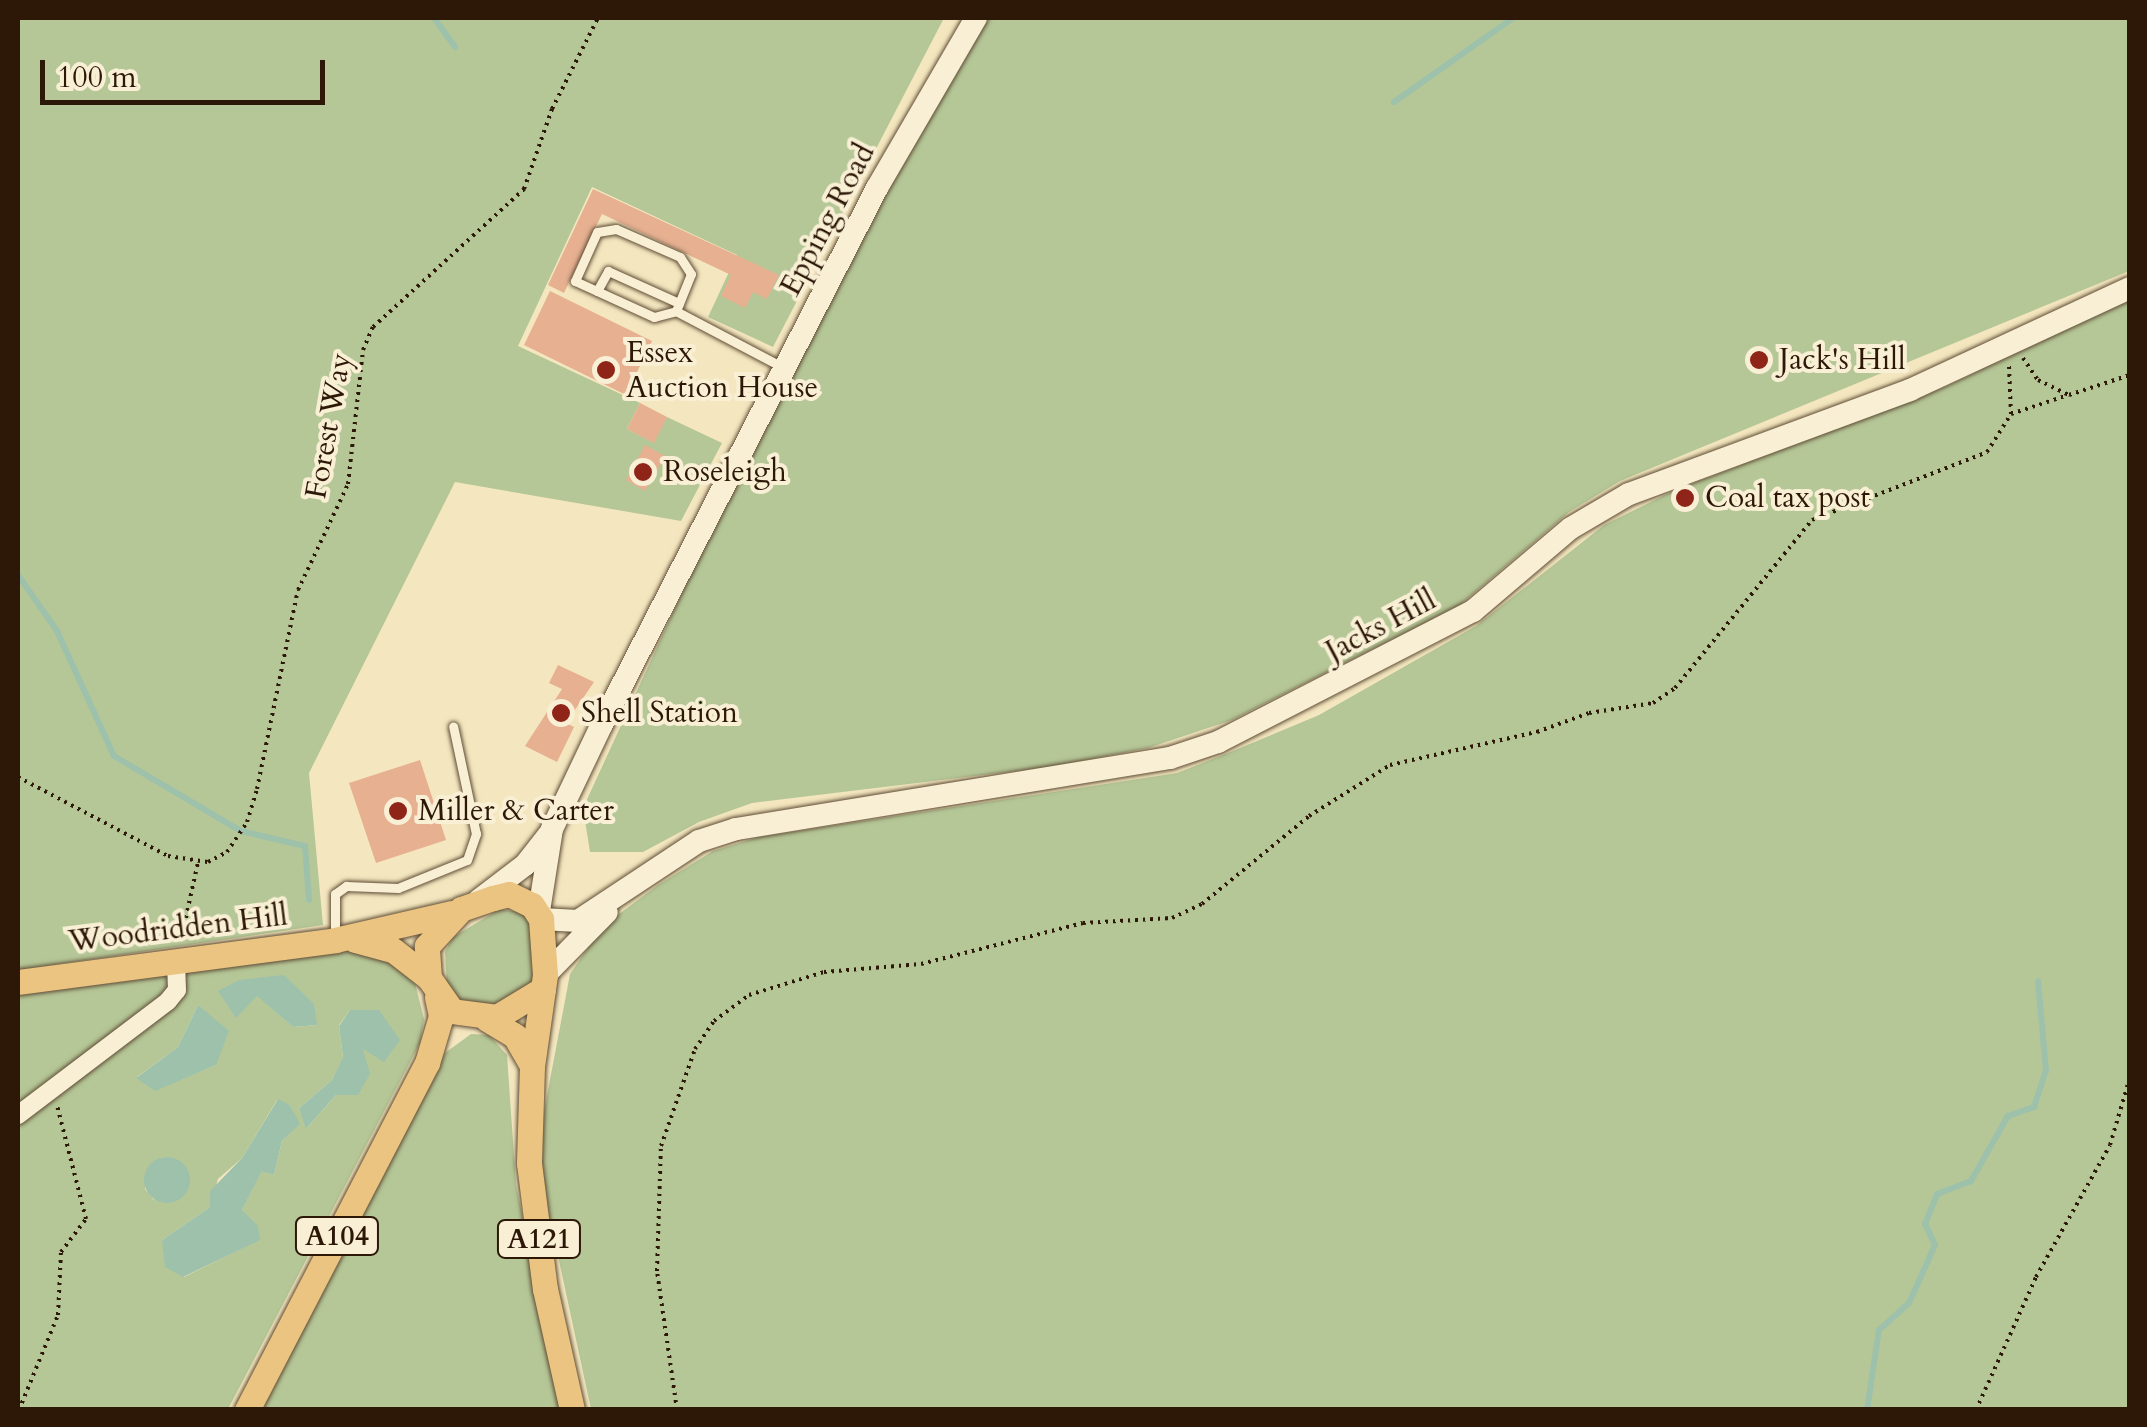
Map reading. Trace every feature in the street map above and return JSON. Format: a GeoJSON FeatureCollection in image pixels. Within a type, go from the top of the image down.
{"type":"FeatureCollection","features":[{"type":"Feature","properties":{"kind":"main road","name":"Epping Road"},"geometry":{"type":"LineString","coordinates":[[469,906],[526,865],[552,829],[876,188],[976,18]]}},
{"type":"Feature","properties":{"kind":"main road","name":"Jacks Hill"},"geometry":{"type":"LineString","coordinates":[[620,898],[700,841],[736,829],[1170,758],[1218,742],[1474,611],[1571,528],[1629,494],[1910,390],[2130,288]]}},
{"type":"Feature","properties":{"kind":"main road","name":"Epping Road"},"geometry":{"type":"LineString","coordinates":[[540,915],[552,829]]}},
{"type":"Feature","properties":{"kind":"main road"},"geometry":{"type":"LineString","coordinates":[[532,1066],[515,1036],[433,987],[427,946],[469,906],[509,894],[540,915],[578,921],[620,898]]}},
{"type":"Feature","properties":{"kind":"main road"},"geometry":{"type":"LineString","coordinates":[[480,1018],[513,1012],[620,898]]}},
{"type":"Feature","properties":{"kind":"main road","name":"Woodridden Hill"},"geometry":{"type":"LineString","coordinates":[[18,982],[176,965],[341,939],[469,906]]}},
{"type":"Feature","properties":{"kind":"main road"},"geometry":{"type":"LineString","coordinates":[[540,915],[544,982]]}},
{"type":"Feature","properties":{"kind":"main road","name":"Woodridden Hill"},"geometry":{"type":"LineString","coordinates":[[341,939],[394,950],[433,987]]}},
{"type":"Feature","properties":{"kind":"main road","name":"A121"},"geometry":{"type":"LineString","coordinates":[[544,982],[532,1066],[529,1163],[545,1289],[572,1410]]}},
{"type":"Feature","properties":{"kind":"main road","name":"A104"},"geometry":{"type":"LineString","coordinates":[[247,1410],[427,1063],[441,1016],[433,987]]}},
{"type":"Feature","properties":{"kind":"main road","name":"A104"},"geometry":{"type":"LineString","coordinates":[[427,1063],[456,1027],[480,1018]]}},
{"type":"Feature","properties":{"kind":"street"},"geometry":{"type":"LineString","coordinates":[[18,1115],[168,1001],[177,990],[176,965]]}},
{"type":"Feature","properties":{"kind":"lane"},"geometry":{"type":"LineString","coordinates":[[616,230],[680,257],[691,274],[678,307],[654,317],[575,281],[597,232],[616,230]]}},
{"type":"Feature","properties":{"kind":"lane"},"geometry":{"type":"LineString","coordinates":[[598,291],[608,270],[785,368]]}},
{"type":"Feature","properties":{"kind":"lane"},"geometry":{"type":"LineString","coordinates":[[341,939],[335,894],[346,886],[398,888],[467,860],[476,834],[452,726]]}},
{"type":"Feature","properties":{"kind":"path","name":"Forest Way"},"geometry":{"type":"LineString","coordinates":[[198,862],[227,852],[246,823],[290,616],[348,484],[363,350],[373,327],[524,188],[552,109],[598,18]]}},
{"type":"Feature","properties":{"kind":"path"},"geometry":{"type":"LineString","coordinates":[[677,1410],[657,1271],[660,1146],[695,1050],[714,1022],[774,984],[824,972],[921,964],[1083,923],[1172,918],[1202,904],[1309,816],[1390,765],[1537,732],[1589,712],[1653,703],[1675,688],[1812,520],[1987,452],[2011,414],[2012,351],[2038,380],[2070,395]]}},
{"type":"Feature","properties":{"kind":"path"},"geometry":{"type":"LineString","coordinates":[[2011,414],[2130,375]]}},
{"type":"Feature","properties":{"kind":"path"},"geometry":{"type":"LineString","coordinates":[[18,777],[168,856],[198,862],[176,965]]}},
{"type":"Feature","properties":{"kind":"path"},"geometry":{"type":"LineString","coordinates":[[1976,1410],[2036,1277],[2110,1145],[2130,1077]]}},
{"type":"Feature","properties":{"kind":"path"},"geometry":{"type":"LineString","coordinates":[[20,1410],[58,1315],[61,1252],[86,1219],[52,1091]]}},
{"type":"Feature","properties":{"kind":"shaded area"},"geometry":{"type":"Polygon","coordinates":[[[18,18],[944,18],[773,347],[708,317],[737,255],[592,187],[518,346],[640,403],[627,429],[653,442],[667,417],[722,443],[681,521],[455,482],[309,773],[323,925],[18,970],[18,18]]]}},
{"type":"Feature","properties":{"kind":"shaded area"},"geometry":{"type":"Polygon","coordinates":[[[988,18],[2129,18],[2129,271],[1620,481],[1569,512],[1460,605],[1232,720],[1148,748],[1049,767],[752,803],[699,822],[643,852],[590,852],[583,808],[723,504],[941,89],[988,18]]]}},
{"type":"Feature","properties":{"kind":"shaded area"},"geometry":{"type":"Polygon","coordinates":[[[2129,299],[2129,1409],[591,1409],[536,1154],[570,974],[603,926],[658,885],[713,851],[759,837],[1177,773],[1228,753],[1319,715],[1476,626],[1604,525],[1673,491],[1945,387],[2129,299]]]}},
{"type":"Feature","properties":{"kind":"shaded area"},"geometry":{"type":"Polygon","coordinates":[[[500,909],[524,913],[532,921],[539,974],[520,1003],[471,1014],[447,986],[445,952],[453,937],[500,909]]]}},
{"type":"Feature","properties":{"kind":"shaded area"},"geometry":{"type":"Polygon","coordinates":[[[360,947],[412,971],[424,1019],[420,1043],[228,1409],[18,1410],[18,987],[360,947]],[[257,995],[293,1027],[317,1025],[257,995]],[[198,1005],[178,1047],[137,1077],[155,1090],[216,1065],[198,1005]],[[350,1010],[339,1025],[343,1058],[332,1080],[299,1108],[307,1128],[336,1095],[358,1095],[350,1010]],[[277,1100],[242,1158],[218,1179],[210,1207],[162,1240],[184,1277],[259,1240],[242,1210],[262,1170],[274,1175],[282,1141],[299,1124],[290,1105],[277,1100]],[[164,1157],[152,1163],[145,1189],[154,1200],[164,1157]]]}},
{"type":"Feature","properties":{"kind":"shaded area"},"geometry":{"type":"Polygon","coordinates":[[[284,975],[314,1004],[317,1025],[293,1027],[257,996],[236,1018],[218,991],[239,980],[284,975]]]}},
{"type":"Feature","properties":{"kind":"shaded area"},"geometry":{"type":"Polygon","coordinates":[[[198,1005],[229,1031],[216,1065],[155,1091],[136,1078],[178,1047],[198,1005]]]}},
{"type":"Feature","properties":{"kind":"shaded area"},"geometry":{"type":"Polygon","coordinates":[[[350,1010],[379,1010],[400,1040],[384,1062],[363,1049],[370,1074],[358,1095],[336,1095],[306,1129],[299,1108],[332,1080],[343,1057],[339,1026],[350,1010]]]}},
{"type":"Feature","properties":{"kind":"shaded area"},"geometry":{"type":"Polygon","coordinates":[[[471,1034],[489,1035],[507,1055],[516,1185],[563,1409],[258,1410],[445,1053],[471,1034]]]}},
{"type":"Feature","properties":{"kind":"shaded area"},"geometry":{"type":"Polygon","coordinates":[[[278,1099],[290,1105],[300,1124],[282,1141],[274,1175],[262,1171],[242,1210],[258,1226],[260,1240],[183,1277],[165,1267],[162,1240],[210,1207],[210,1191],[242,1158],[278,1099]]]}},
{"type":"Feature","properties":{"kind":"shaded area"},"geometry":{"type":"Polygon","coordinates":[[[167,1157],[184,1163],[190,1180],[184,1197],[167,1203],[150,1197],[144,1180],[150,1163],[167,1157]]]}},
{"type":"Feature","properties":{"kind":"building"},"geometry":{"type":"Polygon","coordinates":[[[593,189],[779,275],[767,299],[753,292],[745,308],[721,296],[731,275],[602,214],[564,293],[548,285],[593,189]]]}},
{"type":"Feature","properties":{"kind":"building","name":"Essex Auction House"},"geometry":{"type":"Polygon","coordinates":[[[550,291],[652,341],[626,395],[524,345],[550,291]]]}},
{"type":"Feature","properties":{"kind":"building"},"geometry":{"type":"Polygon","coordinates":[[[640,403],[667,417],[654,443],[627,429],[640,403]]]}},
{"type":"Feature","properties":{"kind":"building","name":"Roseleigh"},"geometry":{"type":"Polygon","coordinates":[[[645,445],[665,456],[645,491],[626,480],[645,445]]]}},
{"type":"Feature","properties":{"kind":"building","name":"Shell Station"},"geometry":{"type":"Polygon","coordinates":[[[558,665],[594,682],[566,723],[574,727],[557,762],[525,746],[562,689],[549,683],[558,665]]]}},
{"type":"Feature","properties":{"kind":"building","name":"Miller & Carter"},"geometry":{"type":"Polygon","coordinates":[[[420,760],[446,840],[376,863],[349,783],[420,760]]]}},
{"type":"Feature","properties":{"kind":"waterway"},"geometry":{"type":"LineString","coordinates":[[434,18],[455,47]]}},
{"type":"Feature","properties":{"kind":"waterway"},"geometry":{"type":"LineString","coordinates":[[1394,102],[1513,18]]}},
{"type":"Feature","properties":{"kind":"waterway"},"geometry":{"type":"LineString","coordinates":[[18,575],[57,631],[114,756],[241,831],[305,846],[309,900]]}},
{"type":"Feature","properties":{"kind":"waterway"},"geometry":{"type":"LineString","coordinates":[[1867,1410],[1879,1330],[1909,1303],[1935,1245],[1925,1224],[1937,1194],[1971,1181],[2008,1116],[2034,1107],[2046,1071],[2038,981]]}},
{"type":"Feature","properties":{"kind":"place","name":"Jack's Hill"},"geometry":{"type":"Point","coordinates":[1759,360]}},
{"type":"Feature","properties":{"kind":"place","name":"Essex Auction House"},"geometry":{"type":"Point","coordinates":[606,370]}},
{"type":"Feature","properties":{"kind":"place","name":"Roseleigh"},"geometry":{"type":"Point","coordinates":[643,472]}},
{"type":"Feature","properties":{"kind":"place","name":"Coal tax post"},"geometry":{"type":"Point","coordinates":[1685,498]}},
{"type":"Feature","properties":{"kind":"place","name":"Shell Station"},"geometry":{"type":"Point","coordinates":[561,713]}},
{"type":"Feature","properties":{"kind":"place","name":"Miller & Carter"},"geometry":{"type":"Point","coordinates":[398,811]}}]}
